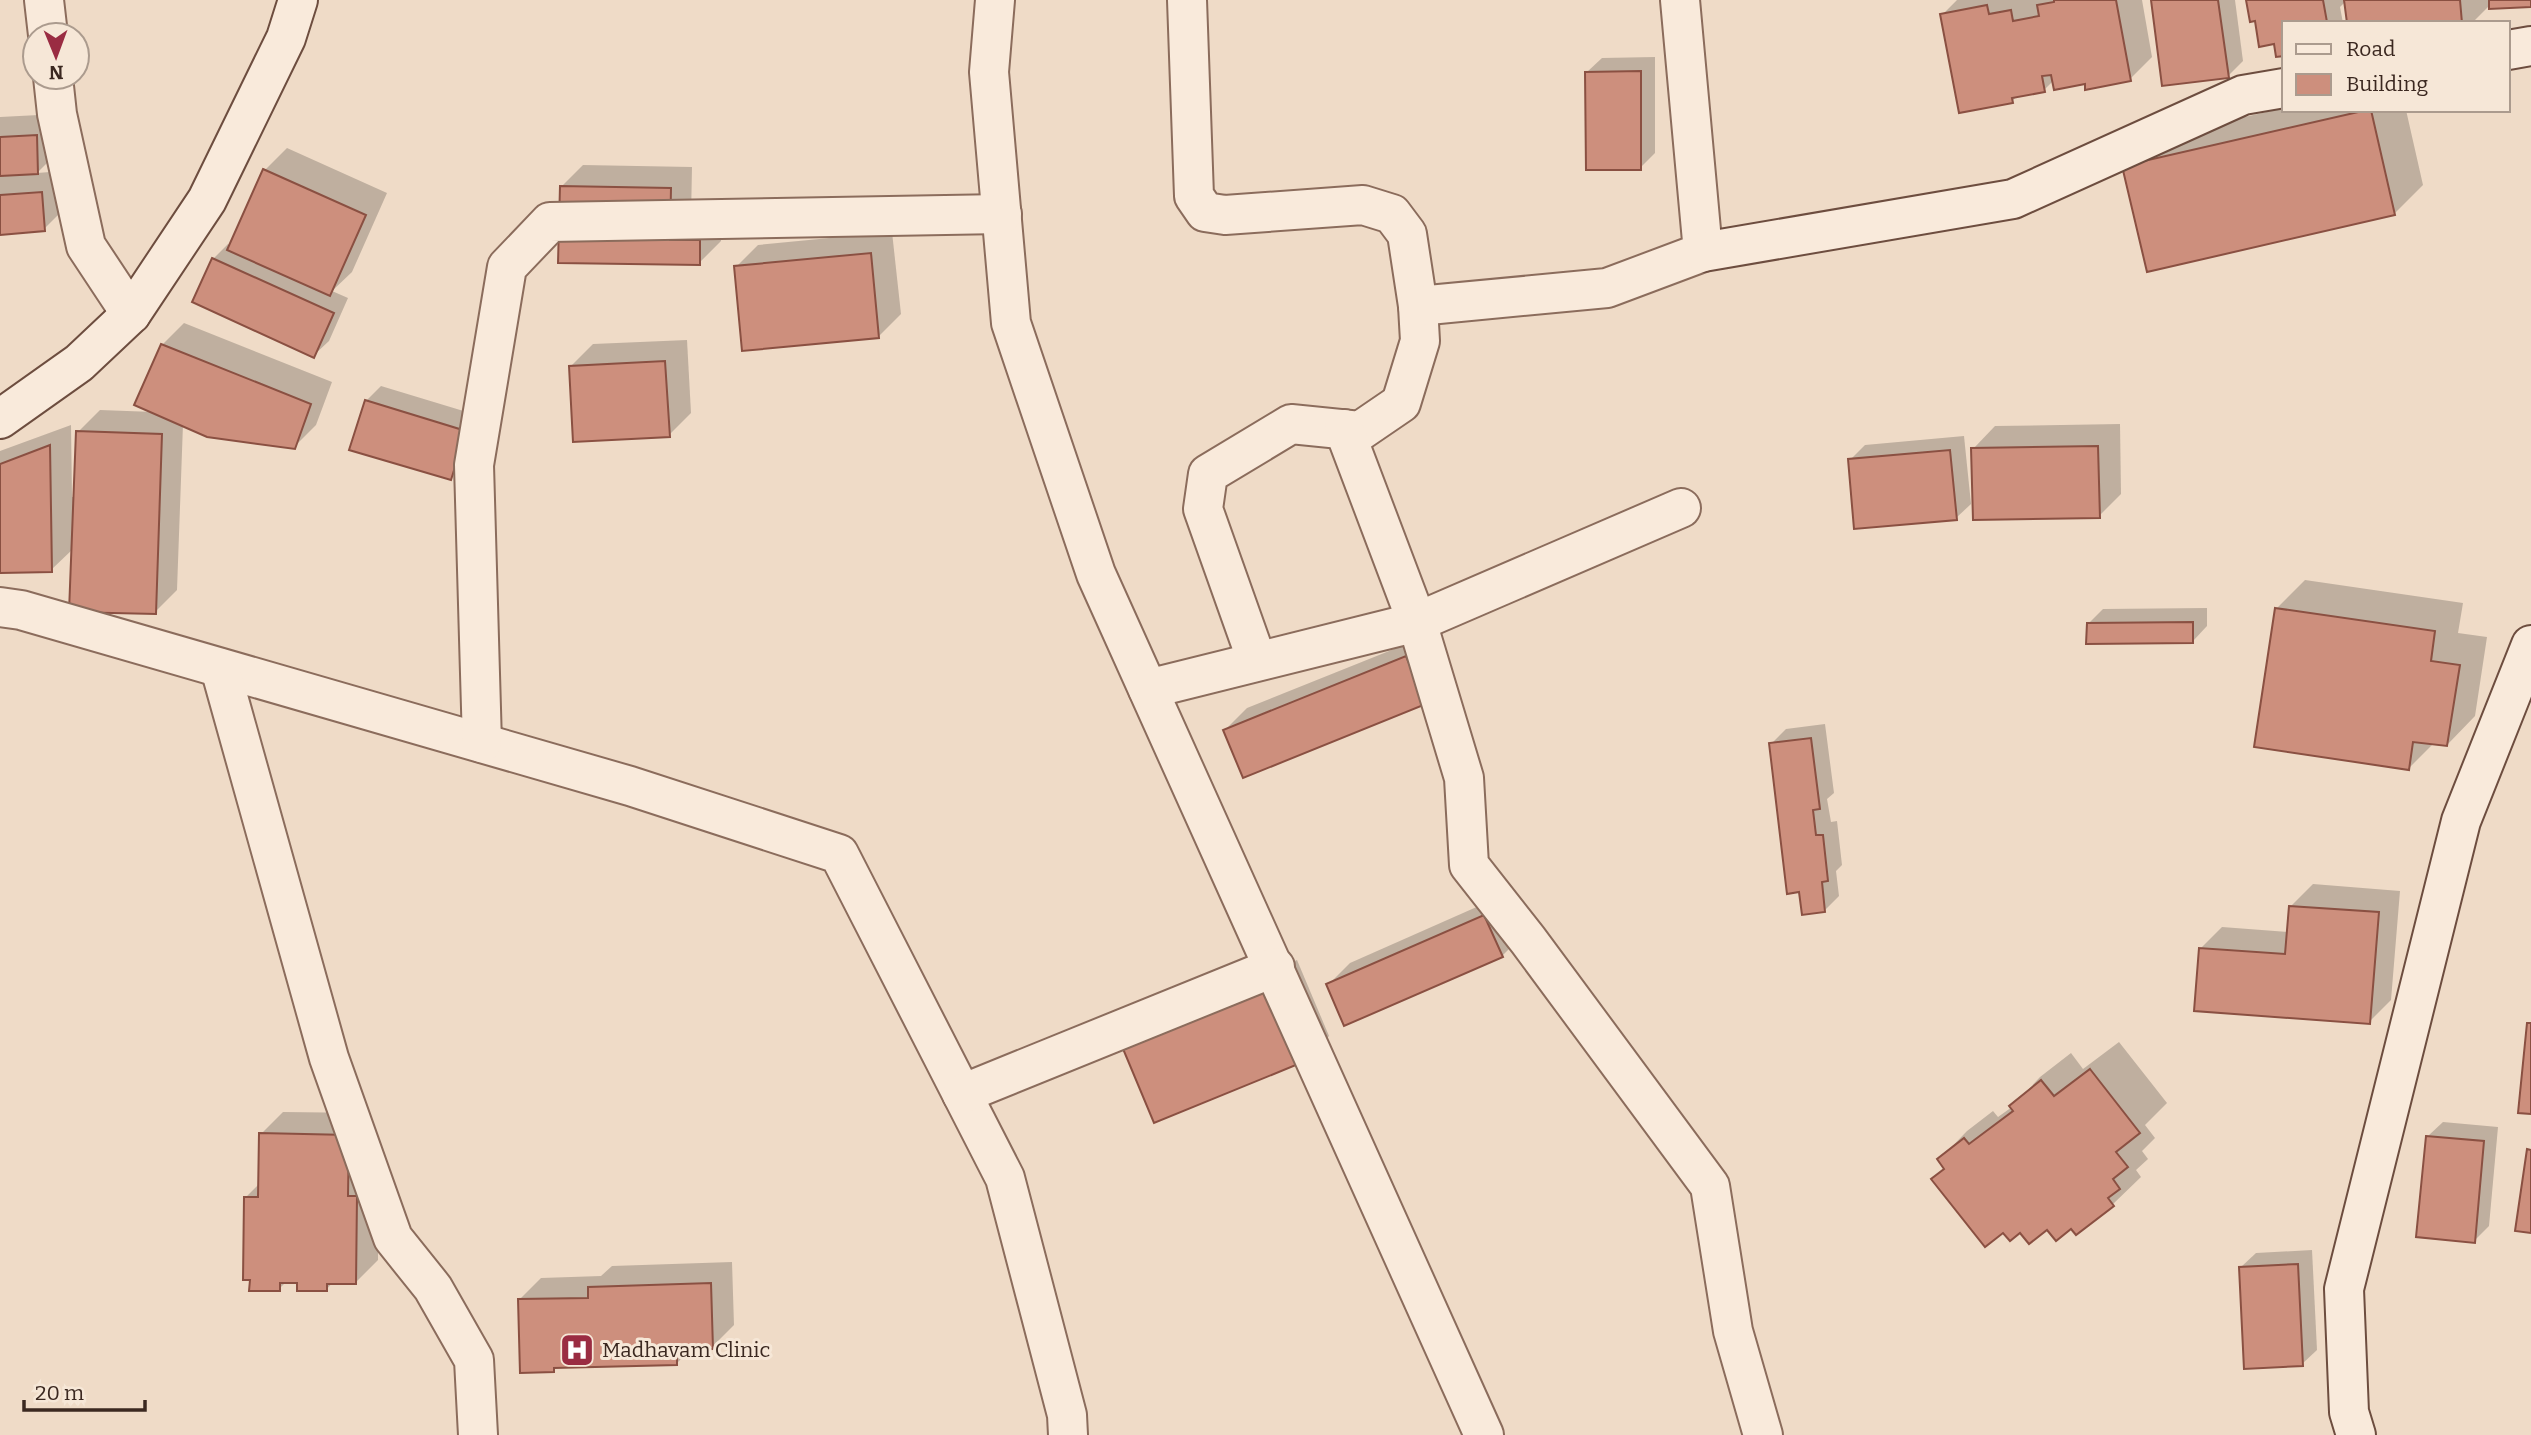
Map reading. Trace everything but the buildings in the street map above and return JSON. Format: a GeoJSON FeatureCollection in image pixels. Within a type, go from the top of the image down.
{"type":"FeatureCollection","features":[{"type":"Feature","properties":{"kind":"street"},"geometry":{"type":"LineString","coordinates":[[44,0],[46,21]]}},
{"type":"Feature","properties":{"kind":"street"},"geometry":{"type":"LineString","coordinates":[[0,419],[79,363],[131,314],[207,200],[286,38],[298,0]]}},
{"type":"Feature","properties":{"kind":"street"},"geometry":{"type":"LineString","coordinates":[[995,0],[989,72],[1011,323],[1096,574],[1485,1435]]}},
{"type":"Feature","properties":{"kind":"street"},"geometry":{"type":"LineString","coordinates":[[1187,0],[1194,196],[1205,212],[1225,215],[1363,205],[1392,214],[1407,234],[1418,306],[1420,341],[1401,402],[1360,430],[1291,424],[1208,474],[1203,509],[1257,661]]}},
{"type":"Feature","properties":{"kind":"street"},"geometry":{"type":"LineString","coordinates":[[1680,0],[1703,252]]}},
{"type":"Feature","properties":{"kind":"street"},"geometry":{"type":"LineString","coordinates":[[2510,50],[2531,46]]}},
{"type":"Feature","properties":{"kind":"street"},"geometry":{"type":"LineString","coordinates":[[1418,306],[1607,288],[1703,252],[2013,200],[2243,95],[2282,88]]}},
{"type":"Feature","properties":{"kind":"street"},"geometry":{"type":"LineString","coordinates":[[55,91],[57,114],[86,246],[131,314]]}},
{"type":"Feature","properties":{"kind":"street"},"geometry":{"type":"LineString","coordinates":[[482,743],[474,465],[507,267],[550,222],[1002,214]]}},
{"type":"Feature","properties":{"kind":"street"},"geometry":{"type":"LineString","coordinates":[[1344,429],[1417,622],[1464,778],[1469,865],[1710,1186],[1733,1331],[1763,1435]]}},
{"type":"Feature","properties":{"kind":"street"},"geometry":{"type":"LineString","coordinates":[[1148,689],[1417,622],[1681,508]]}},
{"type":"Feature","properties":{"kind":"street"},"geometry":{"type":"LineString","coordinates":[[0,607],[21,610],[630,786],[839,854],[1005,1178],[1067,1415],[1069,1435]]}},
{"type":"Feature","properties":{"kind":"street"},"geometry":{"type":"LineString","coordinates":[[2356,1435],[2349,1412],[2344,1289],[2461,821],[2531,645]]}},
{"type":"Feature","properties":{"kind":"street"},"geometry":{"type":"LineString","coordinates":[[220,668],[329,1058],[393,1238],[433,1288],[474,1360],[478,1435]]}},
{"type":"Feature","properties":{"kind":"street"},"geometry":{"type":"LineString","coordinates":[[962,1094],[1275,967]]}},
{"type":"Feature","properties":{"kind":"place","name":"Madhavam Clinic"},"geometry":{"type":"Point","coordinates":[577,1350]}}]}
